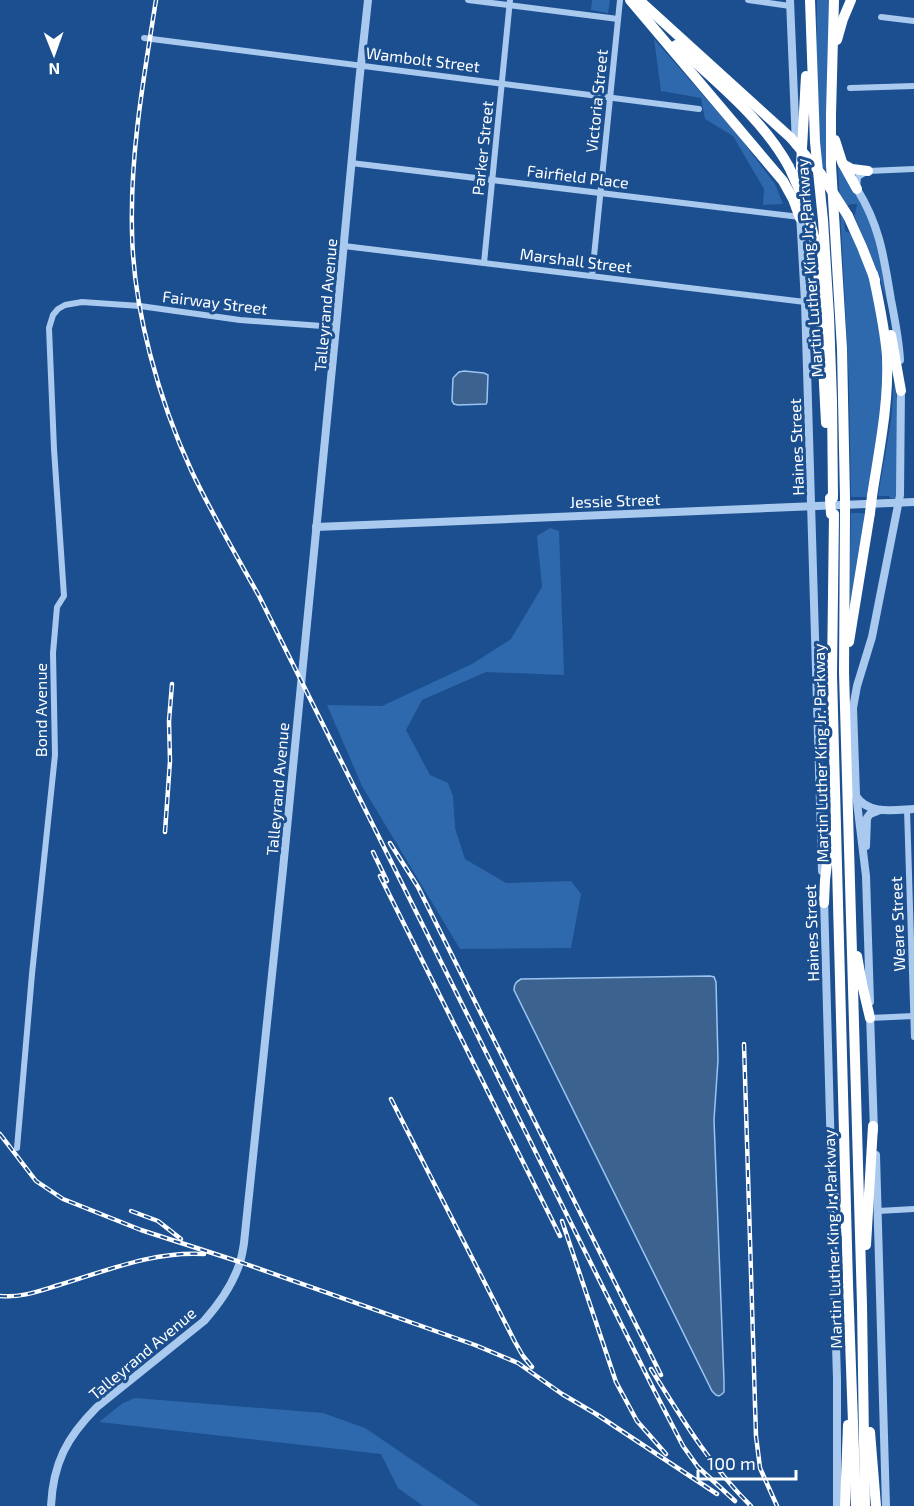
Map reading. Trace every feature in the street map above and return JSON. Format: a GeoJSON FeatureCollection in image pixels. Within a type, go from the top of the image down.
{"type":"FeatureCollection","features":[{"type":"Feature","properties":{"kind":"highway","name":"Martin Luther King Jr. Parkway"},"geometry":{"type":"LineString","coordinates":[[810,0],[815,142],[829,316],[844,672],[862,1305],[865,1506]]}},
{"type":"Feature","properties":{"kind":"highway"},"geometry":{"type":"LineString","coordinates":[[832,67],[834,0]]}},
{"type":"Feature","properties":{"kind":"highway"},"geometry":{"type":"LineString","coordinates":[[832,67],[841,25],[851,0]]}},
{"type":"Feature","properties":{"kind":"highway"},"geometry":{"type":"LineString","coordinates":[[635,3],[791,138],[821,174],[848,216],[873,274],[892,337],[901,391]]}},
{"type":"Feature","properties":{"kind":"highway"},"geometry":{"type":"LineString","coordinates":[[635,3],[753,119],[773,142],[789,167],[803,198],[814,237],[818,266],[836,498]]}},
{"type":"Feature","properties":{"kind":"highway"},"geometry":{"type":"LineString","coordinates":[[635,3],[783,181],[791,194],[800,218]]}},
{"type":"Feature","properties":{"kind":"highway"},"geometry":{"type":"LineString","coordinates":[[800,184],[810,15]]}},
{"type":"Feature","properties":{"kind":"highway","name":"Martin Luther King Jr. Parkway"},"geometry":{"type":"LineString","coordinates":[[832,67],[832,174],[844,397],[836,498]]}},
{"type":"Feature","properties":{"kind":"highway"},"geometry":{"type":"LineString","coordinates":[[831,114],[836,146],[857,189]]}},
{"type":"Feature","properties":{"kind":"highway"},"geometry":{"type":"LineString","coordinates":[[842,162],[852,169],[868,171]]}},
{"type":"Feature","properties":{"kind":"highway"},"geometry":{"type":"LineString","coordinates":[[844,672],[883,427],[886,389],[887,359],[882,312],[873,274]]}},
{"type":"Feature","properties":{"kind":"highway","name":"Martin Luther King Jr. Parkway"},"geometry":{"type":"LineString","coordinates":[[836,514],[832,675],[856,1506]]}},
{"type":"Feature","properties":{"kind":"highway"},"geometry":{"type":"LineString","coordinates":[[824,903],[836,789]]}},
{"type":"Feature","properties":{"kind":"highway"},"geometry":{"type":"LineString","coordinates":[[850,906],[870,1018]]}},
{"type":"Feature","properties":{"kind":"highway"},"geometry":{"type":"LineString","coordinates":[[862,1305],[873,1126]]}},
{"type":"Feature","properties":{"kind":"highway"},"geometry":{"type":"LineString","coordinates":[[832,1187],[838,1212],[848,1284]]}},
{"type":"Feature","properties":{"kind":"highway"},"geometry":{"type":"LineString","coordinates":[[862,1340],[876,1506]]}},
{"type":"Feature","properties":{"kind":"highway"},"geometry":{"type":"LineString","coordinates":[[845,1506],[848,1424],[852,1398]]}},
{"type":"Feature","properties":{"kind":"street","name":"Talleyrand Avenue"},"geometry":{"type":"LineString","coordinates":[[51,1506],[52,1487],[57,1467],[67,1444],[84,1420],[204,1321],[228,1288],[240,1262],[247,1224],[368,0]]}},
{"type":"Feature","properties":{"kind":"street"},"geometry":{"type":"LineString","coordinates":[[468,0],[510,3],[618,19]]}},
{"type":"Feature","properties":{"kind":"street","name":"Victoria Street"},"geometry":{"type":"LineString","coordinates":[[592,276],[620,0]]}},
{"type":"Feature","properties":{"kind":"street"},"geometry":{"type":"LineString","coordinates":[[748,0],[790,3]]}},
{"type":"Feature","properties":{"kind":"street","name":"Parker Street"},"geometry":{"type":"LineString","coordinates":[[484,263],[510,3]]}},
{"type":"Feature","properties":{"kind":"street","name":"Haines Street"},"geometry":{"type":"LineString","coordinates":[[790,3],[795,140],[800,184],[805,302],[824,903],[837,1379],[837,1506]]}},
{"type":"Feature","properties":{"kind":"street"},"geometry":{"type":"LineString","coordinates":[[881,17],[914,21]]}},
{"type":"Feature","properties":{"kind":"street","name":"Wambolt Street"},"geometry":{"type":"LineString","coordinates":[[144,38],[699,109]]}},
{"type":"Feature","properties":{"kind":"street"},"geometry":{"type":"LineString","coordinates":[[849,88],[914,86]]}},
{"type":"Feature","properties":{"kind":"street","name":"Fairfield Place"},"geometry":{"type":"LineString","coordinates":[[351,163],[800,218]]}},
{"type":"Feature","properties":{"kind":"street"},"geometry":{"type":"LineString","coordinates":[[866,876],[856,794],[854,699],[872,637],[899,503],[901,391],[898,342],[882,245],[875,223],[857,189],[857,182],[858,177],[868,171],[914,169]]}},
{"type":"Feature","properties":{"kind":"street","name":"Marshall Street"},"geometry":{"type":"LineString","coordinates":[[344,246],[805,302]]}},
{"type":"Feature","properties":{"kind":"street","name":"Fairway Street"},"geometry":{"type":"LineString","coordinates":[[91,302],[140,306],[240,320],[336,327]]}},
{"type":"Feature","properties":{"kind":"street","name":"Bond Avenue"},"geometry":{"type":"LineString","coordinates":[[16,1148],[55,755],[53,653],[57,608],[64,596],[49,328],[53,315],[65,304],[91,302]]}},
{"type":"Feature","properties":{"kind":"street","name":"Jessie Street"},"geometry":{"type":"LineString","coordinates":[[316,526],[914,502]]}},
{"type":"Feature","properties":{"kind":"street"},"geometry":{"type":"LineString","coordinates":[[856,794],[861,803],[880,810],[911,809]]}},
{"type":"Feature","properties":{"kind":"street","name":"Weare Street"},"geometry":{"type":"LineString","coordinates":[[911,809],[914,1037]]}},
{"type":"Feature","properties":{"kind":"street"},"geometry":{"type":"LineString","coordinates":[[880,810],[870,814],[866,822],[866,876],[886,1506]]}},
{"type":"Feature","properties":{"kind":"street"},"geometry":{"type":"LineString","coordinates":[[870,1018],[914,1016]]}},
{"type":"Feature","properties":{"kind":"street"},"geometry":{"type":"LineString","coordinates":[[878,1211],[914,1209]]}},
{"type":"Feature","properties":{"kind":"shaded area"},"geometry":{"type":"Polygon","coordinates":[[[592,0],[610,0],[608,13],[591,10],[592,0]]]}},
{"type":"Feature","properties":{"kind":"shaded area"},"geometry":{"type":"Polygon","coordinates":[[[817,0],[831,0],[827,171],[821,165],[816,91],[817,0]]]}},
{"type":"Feature","properties":{"kind":"shaded area"},"geometry":{"type":"Polygon","coordinates":[[[654,39],[738,135],[775,184],[783,204],[763,205],[764,189],[733,136],[705,119],[701,98],[661,91],[654,39]]]}},
{"type":"Feature","properties":{"kind":"shaded area"},"geometry":{"type":"Polygon","coordinates":[[[838,166],[869,213],[883,264],[887,302],[880,278],[854,215],[857,204],[851,204],[846,206],[845,231],[852,234],[868,274],[878,312],[884,389],[868,497],[851,497],[849,383],[838,166]]]}},
{"type":"Feature","properties":{"kind":"shaded area"},"geometry":{"type":"Polygon","coordinates":[[[459,372],[488,375],[486,404],[458,405],[452,401],[453,378],[459,372]]]}},
{"type":"Feature","properties":{"kind":"shaded area"},"geometry":{"type":"Polygon","coordinates":[[[894,382],[898,407],[898,493],[894,498],[890,498],[889,496],[878,496],[891,421],[894,382]]]}},
{"type":"Feature","properties":{"kind":"shaded area"},"geometry":{"type":"Polygon","coordinates":[[[851,513],[865,513],[849,612],[851,513]]]}},
{"type":"Feature","properties":{"kind":"shaded area"},"geometry":{"type":"Polygon","coordinates":[[[550,528],[559,531],[564,675],[486,672],[422,700],[406,730],[430,775],[448,783],[453,796],[455,828],[465,859],[506,883],[571,881],[581,894],[571,948],[460,949],[362,786],[327,705],[382,706],[472,664],[511,639],[542,587],[537,536],[550,528]]]}},
{"type":"Feature","properties":{"kind":"shaded area"},"geometry":{"type":"Polygon","coordinates":[[[714,977],[716,982],[718,1060],[714,1120],[724,1381],[724,1392],[719,1396],[712,1391],[514,990],[514,986],[521,979],[714,977]]]}},
{"type":"Feature","properties":{"kind":"shaded area"},"geometry":{"type":"Polygon","coordinates":[[[135,1398],[323,1413],[365,1428],[480,1506],[423,1506],[398,1488],[381,1454],[99,1422],[123,1403],[135,1398]]]}},
{"type":"Feature","properties":{"kind":"railway"},"geometry":{"type":"LineString","coordinates":[[156,0],[136,144],[132,231],[137,292],[143,323],[159,385],[180,444],[208,503],[259,596],[683,1446],[698,1467],[735,1501]]}},
{"type":"Feature","properties":{"kind":"railway"},"geometry":{"type":"LineString","coordinates":[[165,832],[172,684]]}},
{"type":"Feature","properties":{"kind":"railway"},"geometry":{"type":"LineString","coordinates":[[390,843],[418,887],[661,1375]]}},
{"type":"Feature","properties":{"kind":"railway"},"geometry":{"type":"LineString","coordinates":[[373,852],[387,881]]}},
{"type":"Feature","properties":{"kind":"railway"},"geometry":{"type":"LineString","coordinates":[[380,876],[560,1236]]}},
{"type":"Feature","properties":{"kind":"railway"},"geometry":{"type":"LineString","coordinates":[[744,1044],[756,1436],[760,1468],[777,1506]]}},
{"type":"Feature","properties":{"kind":"railway"},"geometry":{"type":"LineString","coordinates":[[391,1099],[515,1342],[532,1367]]}},
{"type":"Feature","properties":{"kind":"railway"},"geometry":{"type":"LineString","coordinates":[[0,1134],[36,1181],[63,1199],[141,1230],[240,1262],[475,1345],[518,1363],[717,1494]]}},
{"type":"Feature","properties":{"kind":"railway"},"geometry":{"type":"LineString","coordinates":[[131,1211],[158,1221],[181,1239]]}},
{"type":"Feature","properties":{"kind":"railway"},"geometry":{"type":"LineString","coordinates":[[562,1221],[616,1382],[637,1421],[666,1454]]}},
{"type":"Feature","properties":{"kind":"railway"},"geometry":{"type":"LineString","coordinates":[[0,1296],[30,1294],[148,1259],[204,1254]]}},
{"type":"Feature","properties":{"kind":"railway"},"geometry":{"type":"LineString","coordinates":[[651,1369],[710,1458],[751,1506]]}}]}
